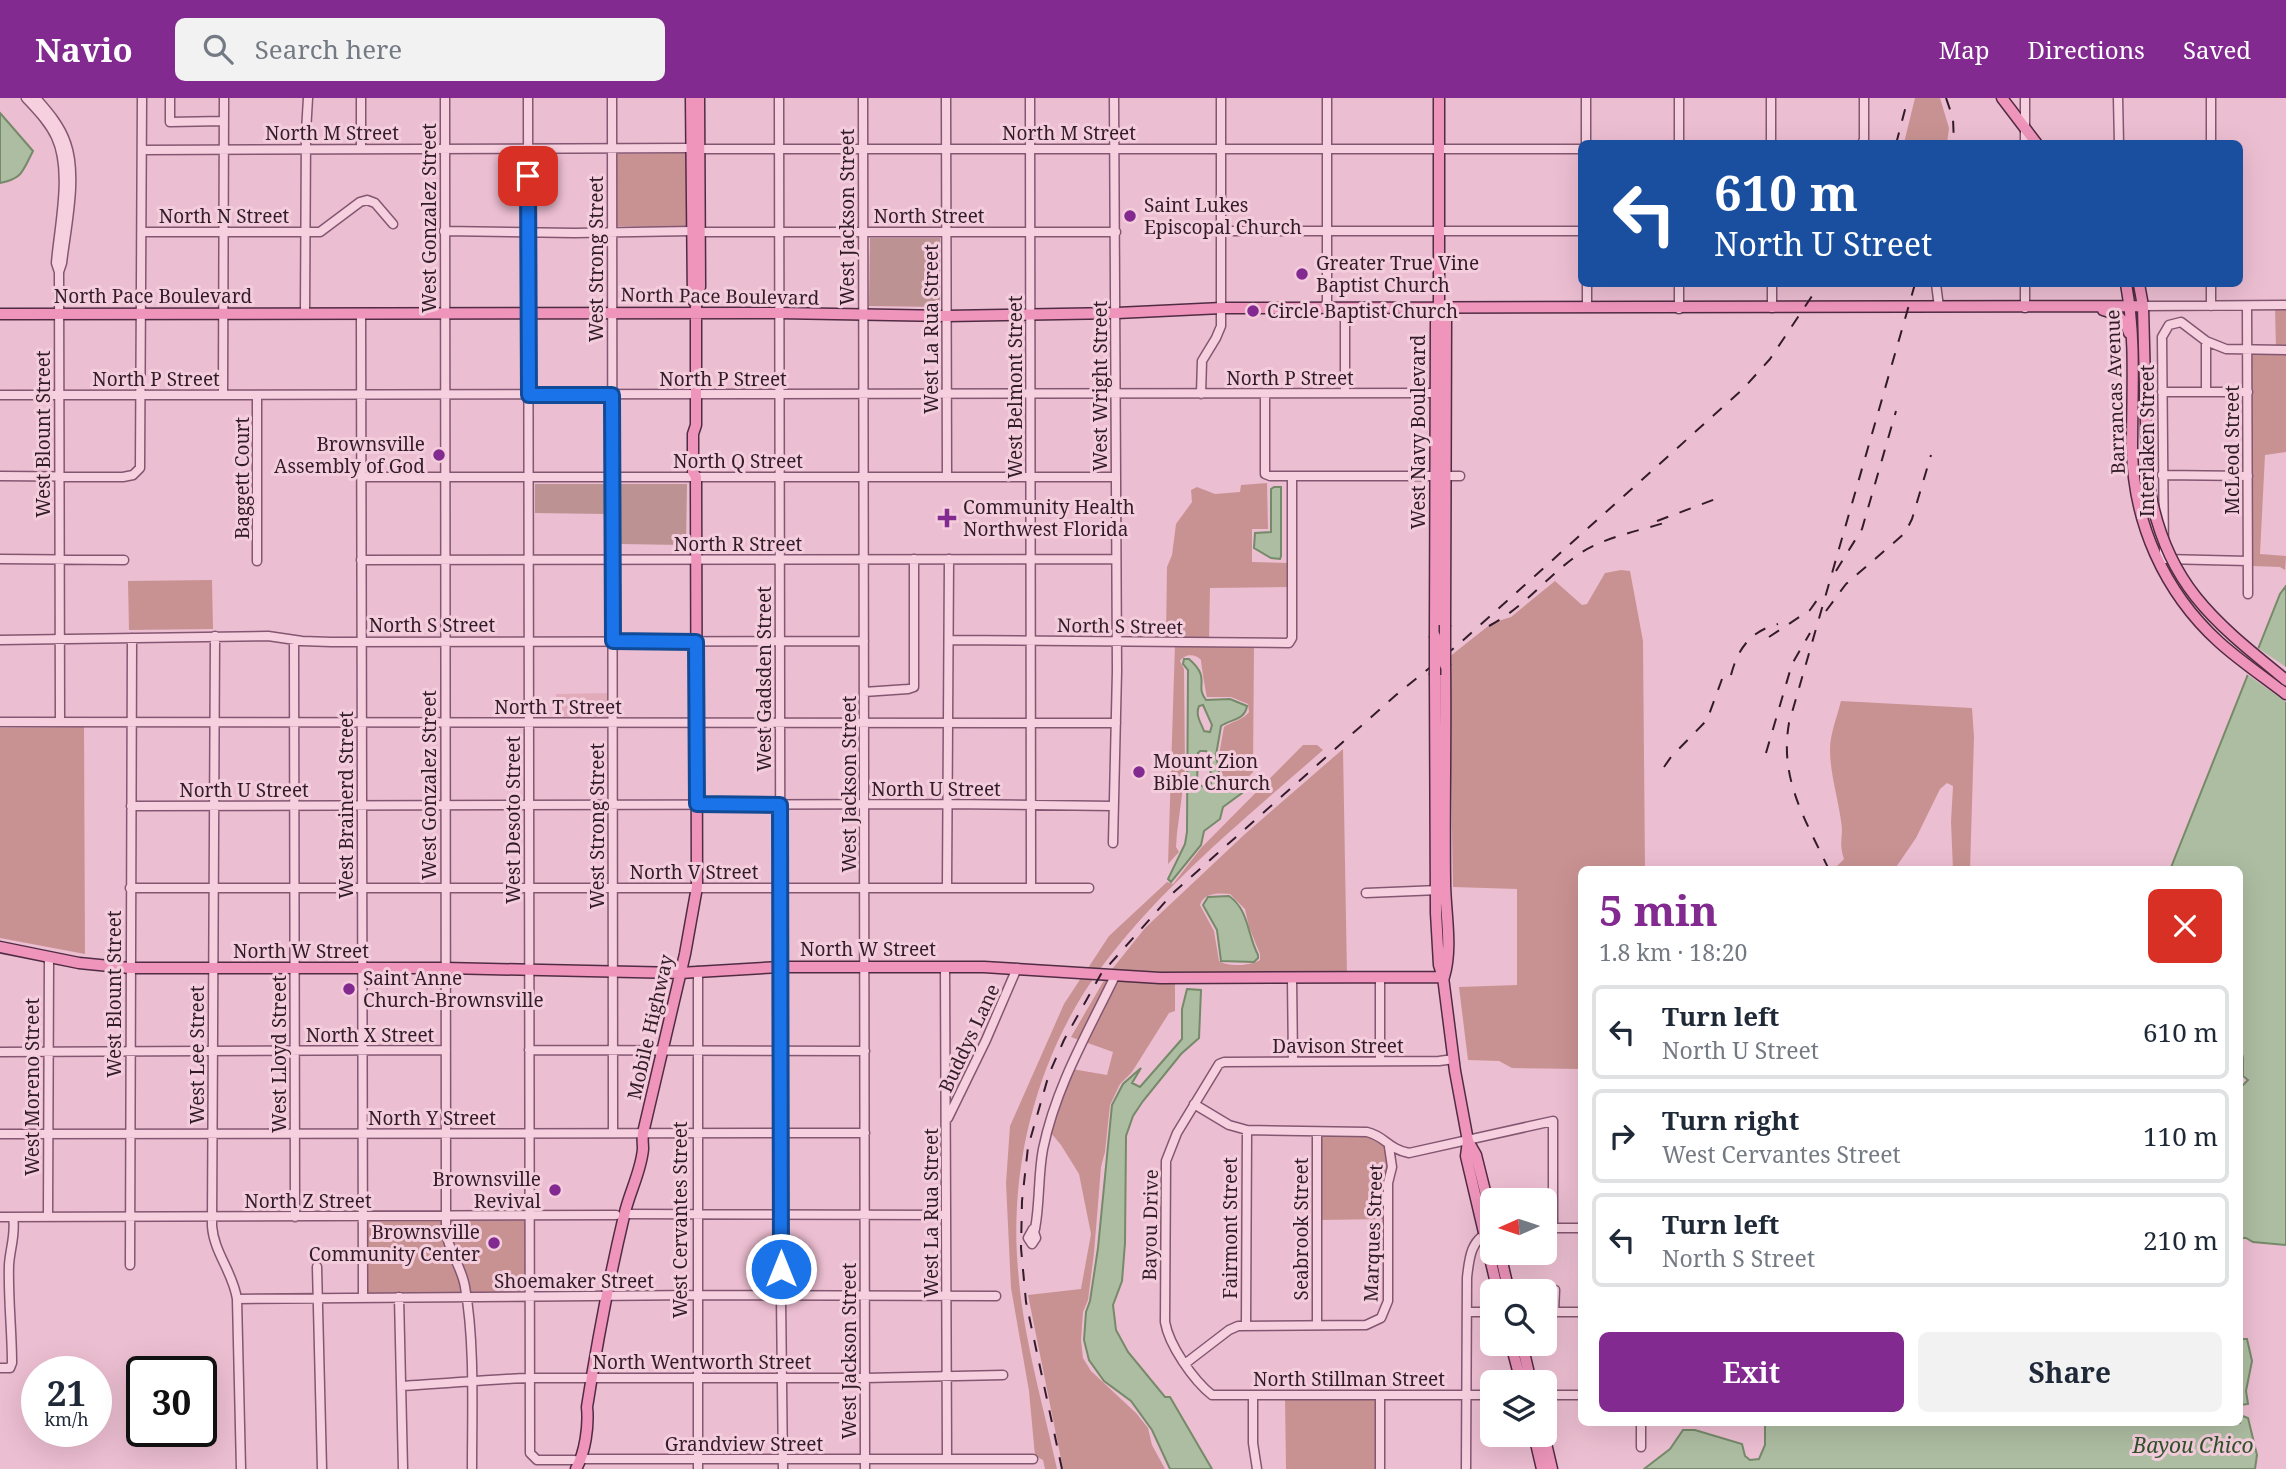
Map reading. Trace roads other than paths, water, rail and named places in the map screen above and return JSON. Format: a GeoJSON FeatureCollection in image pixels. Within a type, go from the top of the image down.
{"type":"FeatureCollection","features":[{"type":"Feature","properties":{"kind":"main road"},"geometry":{"type":"LineString","coordinates":[[691,98],[696,232],[693,300],[696,309],[696,425],[693,453],[693,472],[696,477],[696,887]]}},
{"type":"Feature","properties":{"kind":"main road"},"geometry":{"type":"LineString","coordinates":[[695,149],[699,98]]}},
{"type":"Feature","properties":{"kind":"main road","name":"West Navy Boulevard"},"geometry":{"type":"LineString","coordinates":[[1439,98],[1439,307],[1446,319],[1440,393],[1435,675],[1440,890],[1448,964],[1443,977],[1468,1141],[1466,1157],[1480,1203]]}},
{"type":"Feature","properties":{"kind":"main road"},"geometry":{"type":"LineString","coordinates":[[2002,98],[2035,140]]}},
{"type":"Feature","properties":{"kind":"main road","name":"Barrancas Avenue"},"geometry":{"type":"LineString","coordinates":[[2127,287],[2132,346],[2132,451],[2137,494],[2152,546],[2177,594],[2218,641],[2286,694]]}},
{"type":"Feature","properties":{"kind":"main road","name":"Barrancas Avenue"},"geometry":{"type":"LineString","coordinates":[[2140,287],[2143,306],[2147,464],[2155,516],[2166,547],[2190,590],[2229,634],[2286,680]]}},
{"type":"Feature","properties":{"kind":"main road","name":"North Pace Boulevard"},"geometry":{"type":"LineString","coordinates":[[0,314],[612,313],[696,309],[863,316],[947,316],[1222,308],[2143,306]]}},
{"type":"Feature","properties":{"kind":"main road"},"geometry":{"type":"LineString","coordinates":[[2093,307],[2120,317],[2127,326],[2132,346]]}},
{"type":"Feature","properties":{"kind":"main road","name":"West Navy Boulevard"},"geometry":{"type":"LineString","coordinates":[[1440,476],[1446,625],[1440,890]]}},
{"type":"Feature","properties":{"kind":"main road","name":"Mobile Highway"},"geometry":{"type":"LineString","coordinates":[[577,1464],[583,1414],[587,1407],[620,1214],[629,1198],[638,1144],[663,1050],[696,887]]}},
{"type":"Feature","properties":{"kind":"main road","name":"North W Street"},"geometry":{"type":"LineString","coordinates":[[0,947],[94,966],[130,968],[445,968],[680,973],[780,967],[945,967],[1017,968],[1160,978],[1443,977]]}},
{"type":"Feature","properties":{"kind":"main road","name":"West Navy Boulevard"},"geometry":{"type":"LineString","coordinates":[[1468,1141],[1476,1155],[1484,1188]]}},
{"type":"Feature","properties":{"kind":"main road"},"geometry":{"type":"LineString","coordinates":[[1537,1447],[1542,1469]]}},
{"type":"Feature","properties":{"kind":"main road"},"geometry":{"type":"LineString","coordinates":[[1547,1447],[1552,1469]]}},
{"type":"Feature","properties":{"kind":"street","name":"West Blount Street"},"geometry":{"type":"LineString","coordinates":[[26,98],[61,132],[68,150],[71,173],[65,197],[63,260],[59,272],[60,722]]}},
{"type":"Feature","properties":{"kind":"street","name":"West Blount Street"},"geometry":{"type":"LineString","coordinates":[[36,98],[49,119]]}},
{"type":"Feature","properties":{"kind":"street"},"geometry":{"type":"LineString","coordinates":[[0,476],[123,477],[136,473],[140,468],[142,98]]}},
{"type":"Feature","properties":{"kind":"street"},"geometry":{"type":"LineString","coordinates":[[170,98],[170,122],[224,121]]}},
{"type":"Feature","properties":{"kind":"street"},"geometry":{"type":"LineString","coordinates":[[223,395],[224,98]]}},
{"type":"Feature","properties":{"kind":"street"},"geometry":{"type":"LineString","coordinates":[[305,313],[308,98]]}},
{"type":"Feature","properties":{"kind":"street"},"geometry":{"type":"LineString","coordinates":[[361,98],[361,149]]}},
{"type":"Feature","properties":{"kind":"street","name":"West Gonzalez Street"},"geometry":{"type":"LineString","coordinates":[[444,98],[447,1216],[448,1244],[464,1280],[467,1297],[472,1382],[472,1469]]}},
{"type":"Feature","properties":{"kind":"street","name":"West Desoto Street"},"geometry":{"type":"LineString","coordinates":[[528,98],[532,1457]]}},
{"type":"Feature","properties":{"kind":"street","name":"West Strong Street"},"geometry":{"type":"LineString","coordinates":[[612,98],[613,1133]]}},
{"type":"Feature","properties":{"kind":"street","name":"West Gadsden Street"},"geometry":{"type":"LineString","coordinates":[[779,98],[783,1469]]}},
{"type":"Feature","properties":{"kind":"street","name":"West Jackson Street"},"geometry":{"type":"LineString","coordinates":[[863,98],[865,1469]]}},
{"type":"Feature","properties":{"kind":"street","name":"West La Rua Street"},"geometry":{"type":"LineString","coordinates":[[947,98],[947,477]]}},
{"type":"Feature","properties":{"kind":"street","name":"West Belmont Street"},"geometry":{"type":"LineString","coordinates":[[1030,98],[1031,886]]}},
{"type":"Feature","properties":{"kind":"street","name":"West Wright Street"},"geometry":{"type":"LineString","coordinates":[[1113,843],[1117,313],[1114,98]]}},
{"type":"Feature","properties":{"kind":"street"},"geometry":{"type":"LineString","coordinates":[[1201,394],[1202,361],[1220,332],[1222,308],[1221,98]]}},
{"type":"Feature","properties":{"kind":"street"},"geometry":{"type":"LineString","coordinates":[[1327,98],[1327,308]]}},
{"type":"Feature","properties":{"kind":"street"},"geometry":{"type":"LineString","coordinates":[[1586,98],[1586,140]]}},
{"type":"Feature","properties":{"kind":"street"},"geometry":{"type":"LineString","coordinates":[[1679,98],[1679,140]]}},
{"type":"Feature","properties":{"kind":"street"},"geometry":{"type":"LineString","coordinates":[[1772,98],[1772,140]]}},
{"type":"Feature","properties":{"kind":"street"},"geometry":{"type":"LineString","coordinates":[[1864,98],[1864,140]]}},
{"type":"Feature","properties":{"kind":"street"},"geometry":{"type":"LineString","coordinates":[[2025,98],[2025,140]]}},
{"type":"Feature","properties":{"kind":"street"},"geometry":{"type":"LineString","coordinates":[[2118,98],[2119,140]]}},
{"type":"Feature","properties":{"kind":"street"},"geometry":{"type":"LineString","coordinates":[[2211,98],[2211,140]]}},
{"type":"Feature","properties":{"kind":"street","name":"North M Street"},"geometry":{"type":"LineString","coordinates":[[142,150],[1578,149]]}},
{"type":"Feature","properties":{"kind":"street"},"geometry":{"type":"LineString","coordinates":[[306,232],[324,230],[360,202],[367,200],[374,203],[393,224]]}},
{"type":"Feature","properties":{"kind":"street"},"geometry":{"type":"LineString","coordinates":[[1222,230],[1578,231]]}},
{"type":"Feature","properties":{"kind":"street"},"geometry":{"type":"LineString","coordinates":[[444,231],[696,232]]}},
{"type":"Feature","properties":{"kind":"street","name":"North N Street"},"geometry":{"type":"LineString","coordinates":[[142,232],[306,232]]}},
{"type":"Feature","properties":{"kind":"street","name":"North Street"},"geometry":{"type":"LineString","coordinates":[[696,232],[1116,232]]}},
{"type":"Feature","properties":{"kind":"street"},"geometry":{"type":"LineString","coordinates":[[1587,287],[1587,307]]}},
{"type":"Feature","properties":{"kind":"street"},"geometry":{"type":"LineString","coordinates":[[1679,287],[1679,309]]}},
{"type":"Feature","properties":{"kind":"street"},"geometry":{"type":"LineString","coordinates":[[1772,287],[1772,308]]}},
{"type":"Feature","properties":{"kind":"street"},"geometry":{"type":"LineString","coordinates":[[1936,287],[1938,307]]}},
{"type":"Feature","properties":{"kind":"street"},"geometry":{"type":"LineString","coordinates":[[2025,287],[2025,307]]}},
{"type":"Feature","properties":{"kind":"street"},"geometry":{"type":"LineString","coordinates":[[2211,287],[2211,306]]}},
{"type":"Feature","properties":{"kind":"street"},"geometry":{"type":"LineString","coordinates":[[2143,306],[2286,305]]}},
{"type":"Feature","properties":{"kind":"street","name":"McLeod Street"},"geometry":{"type":"LineString","coordinates":[[2247,306],[2248,594]]}},
{"type":"Feature","properties":{"kind":"street"},"geometry":{"type":"LineString","coordinates":[[1345,308],[1345,393]]}},
{"type":"Feature","properties":{"kind":"street","name":"West Brainerd Street"},"geometry":{"type":"LineString","coordinates":[[361,313],[363,1297]]}},
{"type":"Feature","properties":{"kind":"street","name":"Interlaken Street"},"geometry":{"type":"LineString","coordinates":[[2206,341],[2185,323],[2178,321],[2169,325],[2162,337],[2164,559],[2248,561]]}},
{"type":"Feature","properties":{"kind":"street"},"geometry":{"type":"LineString","coordinates":[[2206,392],[2206,341],[2227,349],[2286,350]]}},
{"type":"Feature","properties":{"kind":"street"},"geometry":{"type":"LineString","coordinates":[[2162,392],[2248,392]]}},
{"type":"Feature","properties":{"kind":"street","name":"North P Street"},"geometry":{"type":"LineString","coordinates":[[0,395],[1440,393]]}},
{"type":"Feature","properties":{"kind":"street"},"geometry":{"type":"LineString","coordinates":[[1265,394],[1265,474],[1293,477],[1460,476]]}},
{"type":"Feature","properties":{"kind":"street","name":"Baggett Court"},"geometry":{"type":"LineString","coordinates":[[257,395],[257,561]]}},
{"type":"Feature","properties":{"kind":"street"},"geometry":{"type":"LineString","coordinates":[[2162,475],[2248,476]]}},
{"type":"Feature","properties":{"kind":"street","name":"North Q Street"},"geometry":{"type":"LineString","coordinates":[[361,477],[1116,477]]}},
{"type":"Feature","properties":{"kind":"street","name":"North S Street"},"geometry":{"type":"LineString","coordinates":[[949,640],[1287,644],[1291,642],[1293,477]]}},
{"type":"Feature","properties":{"kind":"street"},"geometry":{"type":"LineString","coordinates":[[0,559],[124,560]]}},
{"type":"Feature","properties":{"kind":"street"},"geometry":{"type":"LineString","coordinates":[[864,692],[914,687],[914,559]]}},
{"type":"Feature","properties":{"kind":"street"},"geometry":{"type":"LineString","coordinates":[[947,886],[949,559]]}},
{"type":"Feature","properties":{"kind":"street","name":"North R Street"},"geometry":{"type":"LineString","coordinates":[[361,560],[1116,559]]}},
{"type":"Feature","properties":{"kind":"street","name":"North S Street"},"geometry":{"type":"LineString","coordinates":[[0,640],[215,636],[268,636],[294,640],[362,642],[864,640]]}},
{"type":"Feature","properties":{"kind":"street","name":"West Lee Street"},"geometry":{"type":"LineString","coordinates":[[215,636],[212,1216],[213,1240],[231,1275],[237,1299],[241,1469]]}},
{"type":"Feature","properties":{"kind":"street","name":"West Blount Street"},"geometry":{"type":"LineString","coordinates":[[130,1265],[132,638]]}},
{"type":"Feature","properties":{"kind":"street","name":"West Lloyd Street"},"geometry":{"type":"LineString","coordinates":[[294,640],[295,1217]]}},
{"type":"Feature","properties":{"kind":"street","name":"North T Street"},"geometry":{"type":"LineString","coordinates":[[0,722],[1116,723]]}},
{"type":"Feature","properties":{"kind":"street","name":"North U Street"},"geometry":{"type":"LineString","coordinates":[[131,806],[1112,806]]}},
{"type":"Feature","properties":{"kind":"street","name":"North V Street"},"geometry":{"type":"LineString","coordinates":[[130,888],[1089,888]]}},
{"type":"Feature","properties":{"kind":"street"},"geometry":{"type":"LineString","coordinates":[[1366,892],[1440,890]]}},
{"type":"Feature","properties":{"kind":"street","name":"West Moreno Street"},"geometry":{"type":"LineString","coordinates":[[48,1217],[49,957]]}},
{"type":"Feature","properties":{"kind":"street","name":"West La Rua Street"},"geometry":{"type":"LineString","coordinates":[[945,967],[947,1458]]}},
{"type":"Feature","properties":{"kind":"street","name":"Buddys Lane"},"geometry":{"type":"LineString","coordinates":[[947,1120],[1017,968]]}},
{"type":"Feature","properties":{"kind":"street","name":"West Cervantes Street"},"geometry":{"type":"LineString","coordinates":[[698,971],[698,1464]]}},
{"type":"Feature","properties":{"kind":"street"},"geometry":{"type":"LineString","coordinates":[[1035,1229],[1041,1163],[1052,1115],[1073,1058],[1115,976]]}},
{"type":"Feature","properties":{"kind":"street"},"geometry":{"type":"LineString","coordinates":[[1292,978],[1293,1061]]}},
{"type":"Feature","properties":{"kind":"street"},"geometry":{"type":"LineString","coordinates":[[1380,978],[1380,1061]]}},
{"type":"Feature","properties":{"kind":"street"},"geometry":{"type":"LineString","coordinates":[[529,1050],[864,1051]]}},
{"type":"Feature","properties":{"kind":"street","name":"North X Street"},"geometry":{"type":"LineString","coordinates":[[0,1052],[446,1051]]}},
{"type":"Feature","properties":{"kind":"street","name":"Davison Street"},"geometry":{"type":"LineString","coordinates":[[1222,1062],[1454,1059]]}},
{"type":"Feature","properties":{"kind":"street","name":"Bayou Drive"},"geometry":{"type":"LineString","coordinates":[[1207,1391],[1171,1343],[1165,1322],[1165,1173],[1171,1145],[1222,1062]]}},
{"type":"Feature","properties":{"kind":"street"},"geometry":{"type":"LineString","coordinates":[[1194,1104],[1229,1125],[1247,1130],[1367,1132],[1382,1138],[1390,1147],[1409,1153]]}},
{"type":"Feature","properties":{"kind":"street"},"geometry":{"type":"LineString","coordinates":[[1392,1167],[1409,1153],[1553,1121],[1550,1188]]}},
{"type":"Feature","properties":{"kind":"street","name":"Fairmont Street"},"geometry":{"type":"LineString","coordinates":[[1246,1326],[1247,1130]]}},
{"type":"Feature","properties":{"kind":"street","name":"Seabrook Street"},"geometry":{"type":"LineString","coordinates":[[1317,1132],[1317,1325]]}},
{"type":"Feature","properties":{"kind":"street","name":"North Y Street"},"geometry":{"type":"LineString","coordinates":[[0,1134],[613,1133],[642,1137],[698,1133],[865,1133]]}},
{"type":"Feature","properties":{"kind":"street","name":"Marques Street"},"geometry":{"type":"LineString","coordinates":[[1317,1325],[1366,1325],[1381,1318],[1388,1301],[1388,1183],[1392,1167],[1390,1147]]}},
{"type":"Feature","properties":{"kind":"street","name":"North Z Street"},"geometry":{"type":"LineString","coordinates":[[0,1217],[946,1215]]}},
{"type":"Feature","properties":{"kind":"street"},"geometry":{"type":"LineString","coordinates":[[0,1368],[10,1367],[12,1361],[5,1293],[15,1233],[13,1217]]}},
{"type":"Feature","properties":{"kind":"street"},"geometry":{"type":"LineString","coordinates":[[1558,1228],[1578,1228]]}},
{"type":"Feature","properties":{"kind":"street"},"geometry":{"type":"LineString","coordinates":[[1466,1469],[1469,1263],[1480,1237]]}},
{"type":"Feature","properties":{"kind":"street"},"geometry":{"type":"LineString","coordinates":[[317,1267],[322,1469]]}},
{"type":"Feature","properties":{"kind":"street","name":"Shoemaker Street"},"geometry":{"type":"LineString","coordinates":[[237,1299],[697,1295],[996,1296]]}},
{"type":"Feature","properties":{"kind":"street"},"geometry":{"type":"LineString","coordinates":[[399,1297],[403,1469]]}},
{"type":"Feature","properties":{"kind":"street"},"geometry":{"type":"LineString","coordinates":[[1467,1312],[1480,1312]]}},
{"type":"Feature","properties":{"kind":"street"},"geometry":{"type":"LineString","coordinates":[[1557,1312],[1578,1312]]}},
{"type":"Feature","properties":{"kind":"street"},"geometry":{"type":"LineString","coordinates":[[1186,1363],[1229,1330],[1246,1326],[1317,1325]]}},
{"type":"Feature","properties":{"kind":"street","name":"North Wentworth Street"},"geometry":{"type":"LineString","coordinates":[[401,1386],[530,1378],[865,1378],[1003,1375]]}},
{"type":"Feature","properties":{"kind":"street","name":"North Stillman Street"},"geometry":{"type":"LineString","coordinates":[[1207,1391],[1212,1395],[1480,1395]]}},
{"type":"Feature","properties":{"kind":"street"},"geometry":{"type":"LineString","coordinates":[[1253,1395],[1256,1469]]}},
{"type":"Feature","properties":{"kind":"street"},"geometry":{"type":"LineString","coordinates":[[1380,1395],[1380,1469]]}},
{"type":"Feature","properties":{"kind":"street"},"geometry":{"type":"LineString","coordinates":[[1557,1395],[1578,1395]]}},
{"type":"Feature","properties":{"kind":"street"},"geometry":{"type":"LineString","coordinates":[[1641,1426],[1642,1447]]}},
{"type":"Feature","properties":{"kind":"street","name":"Grandview Street"},"geometry":{"type":"LineString","coordinates":[[532,1457],[537,1460],[577,1464],[698,1464],[782,1459],[1032,1458]]}},
{"type":"Feature","properties":{"kind":"water"},"geometry":{"type":"Polygon","coordinates":[[[0,113],[33,151],[18,176],[0,183],[0,113]]]}},
{"type":"Feature","properties":{"kind":"water"},"geometry":{"type":"Polygon","coordinates":[[[1281,487],[1280,559],[1271,558],[1254,548],[1255,533],[1271,532],[1271,489],[1281,487]]]}},
{"type":"Feature","properties":{"kind":"water"},"geometry":{"type":"Polygon","coordinates":[[[2286,586],[2286,1245],[2253,1242],[2243,1238],[2243,1085],[2248,1080],[2243,1076],[2243,866],[2172,866],[2280,594],[2286,586]]]}},
{"type":"Feature","properties":{"kind":"water"},"geometry":{"type":"Polygon","coordinates":[[[1184,659],[1189,659],[1200,672],[1206,700],[1230,699],[1247,706],[1241,717],[1221,726],[1216,755],[1221,782],[1241,789],[1242,793],[1223,807],[1220,819],[1204,831],[1201,845],[1171,882],[1168,879],[1185,844],[1187,832],[1188,670],[1183,664],[1184,659]],[[1203,705],[1199,706],[1198,716],[1204,731],[1210,732],[1212,725],[1203,705]],[[1200,751],[1197,783],[1204,787],[1211,783],[1210,757],[1206,751],[1200,751]]]}},
{"type":"Feature","properties":{"kind":"water"},"geometry":{"type":"Polygon","coordinates":[[[1229,896],[1244,915],[1258,955],[1254,962],[1221,961],[1217,930],[1203,905],[1208,897],[1229,896]]]}},
{"type":"Feature","properties":{"kind":"water"},"geometry":{"type":"Polygon","coordinates":[[[1187,989],[1201,990],[1199,1038],[1181,1054],[1143,1101],[1133,1116],[1126,1136],[1125,1243],[1122,1281],[1113,1305],[1116,1330],[1128,1352],[1165,1397],[1170,1397],[1212,1469],[1170,1469],[1152,1430],[1131,1401],[1104,1381],[1089,1360],[1084,1340],[1086,1312],[1098,1248],[1112,1105],[1123,1084],[1141,1068],[1132,1083],[1140,1087],[1182,1039],[1182,1009],[1187,989]]]}},
{"type":"Feature","properties":{"kind":"water","name":"Bayou Chico"},"geometry":{"type":"Polygon","coordinates":[[[2243,1339],[2247,1339],[2252,1361],[2246,1391],[2248,1404],[2243,1405],[2243,1339]]]}},
{"type":"Feature","properties":{"kind":"water","name":"Bayou Chico"},"geometry":{"type":"Polygon","coordinates":[[[2243,1416],[2248,1418],[2257,1455],[2255,1469],[1644,1469],[1670,1449],[1683,1430],[1695,1430],[1742,1444],[1745,1456],[1750,1460],[1759,1459],[1765,1445],[1765,1426],[2243,1426],[2243,1416]]]}},
{"type":"Feature","properties":{"kind":"railway"},"geometry":{"type":"LineString","coordinates":[[1897,140],[1908,98]]}},
{"type":"Feature","properties":{"kind":"railway"},"geometry":{"type":"LineString","coordinates":[[1946,98],[1953,118],[1954,140]]}},
{"type":"Feature","properties":{"kind":"railway"},"geometry":{"type":"LineString","coordinates":[[1062,1469],[1026,1302],[1021,1248],[1022,1201],[1028,1147],[1049,1074],[1064,1040],[1101,974],[1174,892],[1396,695],[1459,644],[1743,389],[1770,359],[1818,287]]}},
{"type":"Feature","properties":{"kind":"railway"},"geometry":{"type":"LineString","coordinates":[[1827,866],[1804,817],[1791,781],[1787,744],[1789,723],[1914,287]]}},
{"type":"Feature","properties":{"kind":"railway"},"geometry":{"type":"LineString","coordinates":[[1836,571],[1862,529],[1896,411]]}},
{"type":"Feature","properties":{"kind":"railway"},"geometry":{"type":"LineString","coordinates":[[1826,611],[1846,584],[1905,533],[1912,519],[1931,455]]}},
{"type":"Feature","properties":{"kind":"railway"},"geometry":{"type":"LineString","coordinates":[[1657,521],[1721,497]]}},
{"type":"Feature","properties":{"kind":"railway"},"geometry":{"type":"LineString","coordinates":[[1489,626],[1514,610],[1567,563],[1589,548],[1667,522]]}},
{"type":"Feature","properties":{"kind":"railway"},"geometry":{"type":"LineString","coordinates":[[1769,637],[1810,610],[1822,593]]}},
{"type":"Feature","properties":{"kind":"railway"},"geometry":{"type":"LineString","coordinates":[[1731,675],[1737,657],[1747,642],[1760,631],[1778,624]]}},
{"type":"Feature","properties":{"kind":"railway"},"geometry":{"type":"LineString","coordinates":[[1766,753],[1792,664],[1810,633]]}},
{"type":"Feature","properties":{"kind":"railway"},"geometry":{"type":"LineString","coordinates":[[1664,767],[1707,720],[1722,679]]}},
{"type":"Feature","properties":{"kind":"place","name":"Saint Lukes Episcopal Church"},"geometry":{"type":"Point","coordinates":[1130,216]}},
{"type":"Feature","properties":{"kind":"place","name":"Greater True Vine Baptist Church"},"geometry":{"type":"Point","coordinates":[1302,274]}},
{"type":"Feature","properties":{"kind":"place","name":"Circle Baptist Church"},"geometry":{"type":"Point","coordinates":[1253,311]}},
{"type":"Feature","properties":{"kind":"place","name":"Brownsville Assembly of God"},"geometry":{"type":"Point","coordinates":[439,455]}},
{"type":"Feature","properties":{"kind":"place","name":"Community Health Northwest Florida"},"geometry":{"type":"Point","coordinates":[947,518]}},
{"type":"Feature","properties":{"kind":"place","name":"Mount Zion Bible Church"},"geometry":{"type":"Point","coordinates":[1139,772]}},
{"type":"Feature","properties":{"kind":"place","name":"Saint Anne Church-Brownsville"},"geometry":{"type":"Point","coordinates":[349,989]}},
{"type":"Feature","properties":{"kind":"place","name":"Brownsville Revival"},"geometry":{"type":"Point","coordinates":[555,1190]}},
{"type":"Feature","properties":{"kind":"place","name":"Brownsville Community Center"},"geometry":{"type":"Point","coordinates":[494,1243]}}]}
